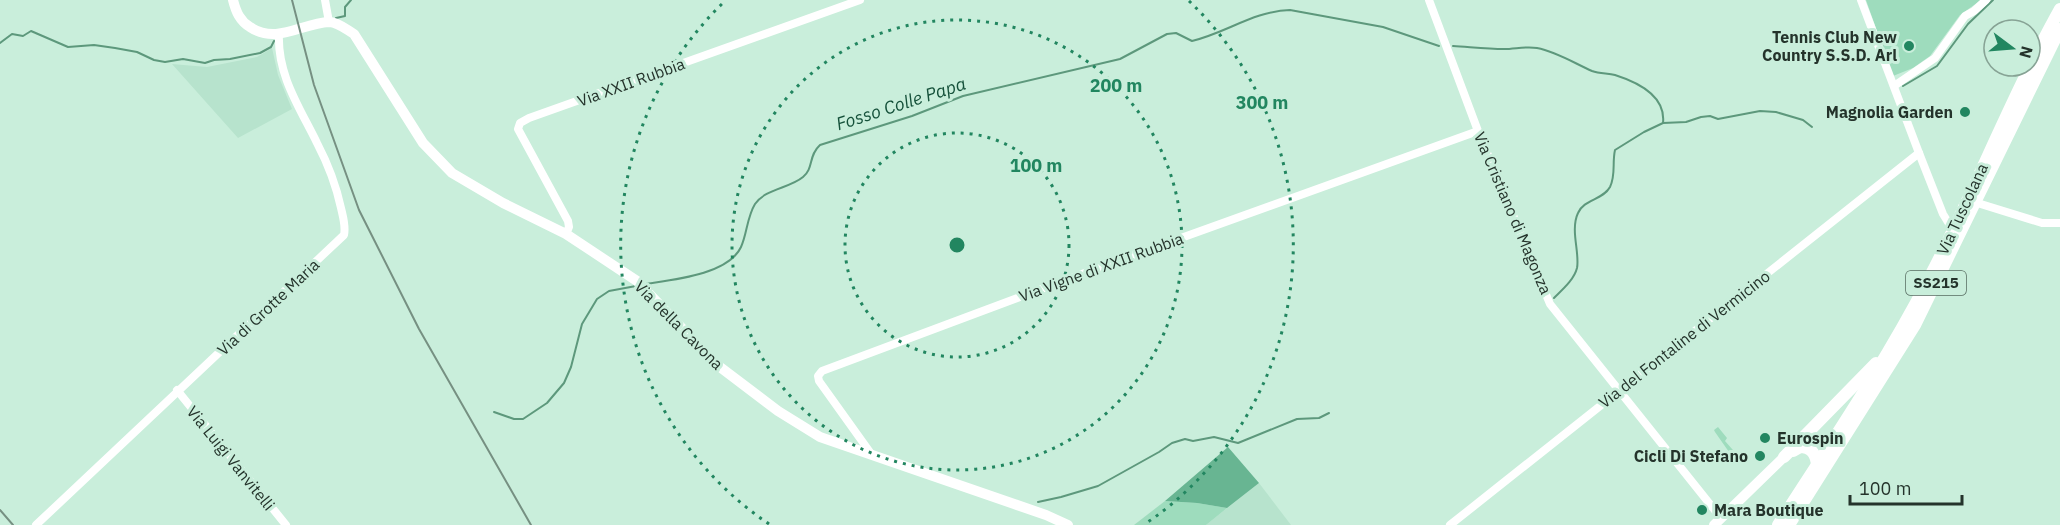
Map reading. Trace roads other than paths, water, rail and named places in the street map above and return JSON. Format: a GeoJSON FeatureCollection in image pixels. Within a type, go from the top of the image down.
{"type":"FeatureCollection","features":[{"type":"Feature","properties":{"kind":"main road"},"geometry":{"type":"LineString","coordinates":[[233,0],[238,16],[248,26],[260,32],[279,34],[329,22]]}},
{"type":"Feature","properties":{"kind":"main road","name":"Via Tuscolana"},"geometry":{"type":"LineString","coordinates":[[1971,201],[2000,126],[2060,9]]}},
{"type":"Feature","properties":{"kind":"main road","name":"Via della Cavona"},"geometry":{"type":"LineString","coordinates":[[329,22],[338,24],[354,34],[423,143],[452,173],[503,203],[566,234],[640,285],[716,364],[778,411],[820,437],[1046,515],[1068,525]]}},
{"type":"Feature","properties":{"kind":"main road","name":"Via Tuscolana"},"geometry":{"type":"LineString","coordinates":[[1789,525],[1915,326],[1971,201],[2060,29]]}},
{"type":"Feature","properties":{"kind":"main road","name":"Via Tuscolana"},"geometry":{"type":"LineString","coordinates":[[1778,525],[1889,350],[1956,233]]}},
{"type":"Feature","properties":{"kind":"main road"},"geometry":{"type":"LineString","coordinates":[[1718,522],[1889,350]]}},
{"type":"Feature","properties":{"kind":"main road"},"geometry":{"type":"LineString","coordinates":[[1784,457],[1798,447],[1805,447],[1815,454],[1816,465]]}},
{"type":"Feature","properties":{"kind":"street"},"geometry":{"type":"LineString","coordinates":[[325,0],[329,22]]}},
{"type":"Feature","properties":{"kind":"street","name":"Via XXII Rubbia"},"geometry":{"type":"LineString","coordinates":[[566,234],[569,227],[568,221],[518,129],[520,123],[860,0]]}},
{"type":"Feature","properties":{"kind":"street","name":"Via Cristiano di Magonza"},"geometry":{"type":"LineString","coordinates":[[1429,0],[1478,131],[1550,304],[1619,390],[1718,522]]}},
{"type":"Feature","properties":{"kind":"street"},"geometry":{"type":"LineString","coordinates":[[1861,0],[1919,153],[1956,233]]}},
{"type":"Feature","properties":{"kind":"street"},"geometry":{"type":"LineString","coordinates":[[1894,86],[1935,58],[1965,15],[1974,11],[1986,0]]}},
{"type":"Feature","properties":{"kind":"street","name":"Via di Grotte Maria"},"geometry":{"type":"LineString","coordinates":[[36,525],[177,390],[335,245],[344,234],[345,226],[332,176],[289,87],[282,63],[279,34]]}},
{"type":"Feature","properties":{"kind":"street","name":"Via Vigne di XXII Rubbia"},"geometry":{"type":"LineString","coordinates":[[873,456],[819,381],[818,376],[822,371],[1106,265],[1478,131]]}},
{"type":"Feature","properties":{"kind":"street","name":"Via del Fontaline di Vermicino"},"geometry":{"type":"LineString","coordinates":[[1450,525],[1919,153]]}},
{"type":"Feature","properties":{"kind":"street"},"geometry":{"type":"LineString","coordinates":[[1971,201],[2042,223],[2060,223]]}},
{"type":"Feature","properties":{"kind":"street","name":"Via Luigi Vanvitelli"},"geometry":{"type":"LineString","coordinates":[[177,390],[286,525]]}},
{"type":"Feature","properties":{"kind":"waterway"},"geometry":{"type":"LineString","coordinates":[[336,18],[345,16],[345,7],[351,0]]}},
{"type":"Feature","properties":{"kind":"waterway"},"geometry":{"type":"LineString","coordinates":[[1903,86],[1937,66],[1968,24],[1993,0]]}},
{"type":"Feature","properties":{"kind":"waterway","name":"Fosso Colle Papa"},"geometry":{"type":"LineString","coordinates":[[645,284],[698,275],[724,264],[741,247],[750,214],[759,199],[803,177],[809,170],[814,153],[820,145],[912,116],[963,96],[1120,59],[1167,34],[1176,33],[1192,41],[1264,14],[1290,10],[1383,27],[1439,46]]}},
{"type":"Feature","properties":{"kind":"waterway"},"geometry":{"type":"LineString","coordinates":[[0,43],[12,34],[23,36],[31,31],[68,47],[94,45],[137,52],[154,60],[165,62],[183,59],[205,63],[260,53],[271,47],[274,41]]}},
{"type":"Feature","properties":{"kind":"waterway","name":"Fosso Colle Papa"},"geometry":{"type":"LineString","coordinates":[[1453,46],[1498,49],[1537,48],[1592,71],[1624,78],[1641,86],[1655,98],[1663,113],[1663,123]]}},
{"type":"Feature","properties":{"kind":"waterway"},"geometry":{"type":"LineString","coordinates":[[1554,298],[1571,281],[1577,268],[1575,227],[1578,213],[1581,208],[1603,195],[1610,187],[1615,150],[1663,123],[1686,122],[1701,117],[1710,116],[1718,119],[1760,111],[1776,112],[1803,120],[1812,127]]}},
{"type":"Feature","properties":{"kind":"waterway","name":"Fosso Colle Papa"},"geometry":{"type":"LineString","coordinates":[[494,412],[514,419],[523,419],[547,403],[564,383],[571,367],[582,324],[597,299],[609,291],[636,286]]}},
{"type":"Feature","properties":{"kind":"waterway"},"geometry":{"type":"LineString","coordinates":[[1038,502],[1098,486],[1172,443],[1185,439],[1193,441],[1214,437],[1238,443],[1297,419],[1319,418],[1329,413]]}},
{"type":"Feature","properties":{"kind":"railway"},"geometry":{"type":"LineString","coordinates":[[292,0],[314,85],[359,210],[419,329],[531,525]]}},
{"type":"Feature","properties":{"kind":"railway"},"geometry":{"type":"LineString","coordinates":[[0,510],[13,525]]}},
{"type":"Feature","properties":{"kind":"place","name":"Tennis Club New Country S.S.D. Arl"},"geometry":{"type":"Point","coordinates":[1909,46]}},
{"type":"Feature","properties":{"kind":"place","name":"Magnolia Garden"},"geometry":{"type":"Point","coordinates":[1965,112]}},
{"type":"Feature","properties":{"kind":"place","name":"Eurospin"},"geometry":{"type":"Point","coordinates":[1765,438]}},
{"type":"Feature","properties":{"kind":"place","name":"Cicli Di Stefano"},"geometry":{"type":"Point","coordinates":[1760,456]}},
{"type":"Feature","properties":{"kind":"place","name":"Mara Boutique"},"geometry":{"type":"Point","coordinates":[1702,510]}}]}
